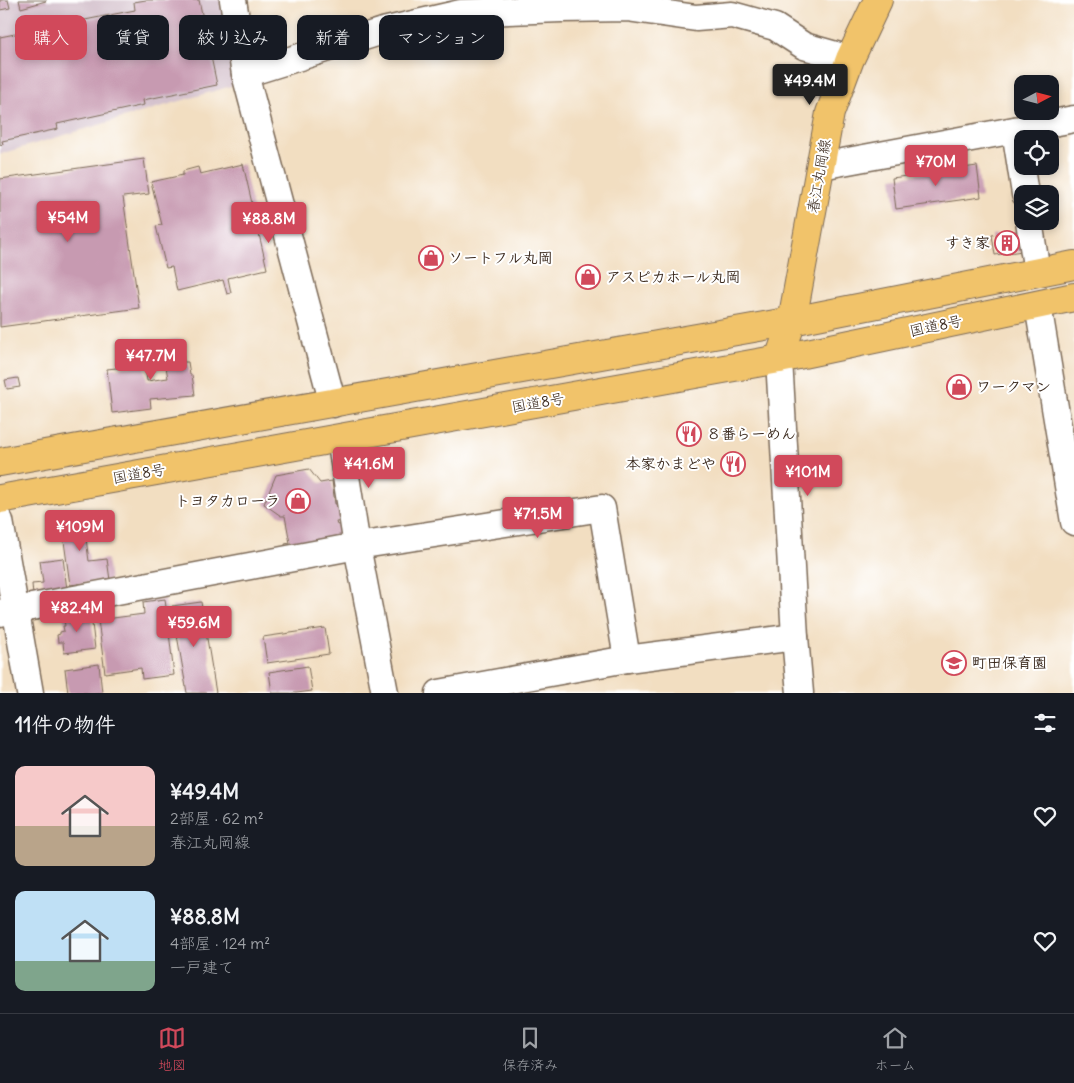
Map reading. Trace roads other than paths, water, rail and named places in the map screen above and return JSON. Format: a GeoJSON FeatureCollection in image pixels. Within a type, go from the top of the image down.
{"type":"FeatureCollection","features":[{"type":"Feature","properties":{"kind":"main road","name":"春江丸岡線"},"geometry":{"type":"LineString","coordinates":[[779,359],[792,321],[830,113],[850,59],[878,0]]}},
{"type":"Feature","properties":{"kind":"main road"},"geometry":{"type":"LineString","coordinates":[[0,462],[792,321],[1074,265]]}},
{"type":"Feature","properties":{"kind":"main road","name":"国道8号"},"geometry":{"type":"LineString","coordinates":[[0,499],[779,359],[1074,297]]}},
{"type":"Feature","properties":{"kind":"street"},"geometry":{"type":"LineString","coordinates":[[233,0],[245,74],[333,404]]}},
{"type":"Feature","properties":{"kind":"street"},"geometry":{"type":"LineString","coordinates":[[245,74],[383,31],[461,13],[561,8],[695,9],[732,15],[775,27],[804,46],[850,59]]}},
{"type":"Feature","properties":{"kind":"street"},"geometry":{"type":"LineString","coordinates":[[1015,130],[1074,119]]}},
{"type":"Feature","properties":{"kind":"street"},"geometry":{"type":"LineString","coordinates":[[821,166],[1014,130]]}},
{"type":"Feature","properties":{"kind":"street"},"geometry":{"type":"LineString","coordinates":[[1030,230],[1037,272]]}},
{"type":"Feature","properties":{"kind":"street"},"geometry":{"type":"LineString","coordinates":[[1038,305],[1067,433],[1074,522]]}},
{"type":"Feature","properties":{"kind":"street"},"geometry":{"type":"LineString","coordinates":[[779,359],[800,693]]}},
{"type":"Feature","properties":{"kind":"street"},"geometry":{"type":"LineString","coordinates":[[340,438],[357,546],[386,693]]}},
{"type":"Feature","properties":{"kind":"street"},"geometry":{"type":"LineString","coordinates":[[8,612],[357,546],[602,508],[627,659]]}},
{"type":"Feature","properties":{"kind":"street"},"geometry":{"type":"LineString","coordinates":[[0,521],[8,612],[30,693]]}},
{"type":"Feature","properties":{"kind":"street"},"geometry":{"type":"LineString","coordinates":[[439,693],[627,659],[795,637]]}},
{"type":"Feature","properties":{"kind":"place","name":"すき家"},"geometry":{"type":"Point","coordinates":[1007,243]}},
{"type":"Feature","properties":{"kind":"place","name":"ソートフル丸岡"},"geometry":{"type":"Point","coordinates":[431,258]}},
{"type":"Feature","properties":{"kind":"place","name":"アスピカホール丸岡"},"geometry":{"type":"Point","coordinates":[588,277]}},
{"type":"Feature","properties":{"kind":"place","name":"ワークマン"},"geometry":{"type":"Point","coordinates":[959,387]}},
{"type":"Feature","properties":{"kind":"place","name":"８番らーめん"},"geometry":{"type":"Point","coordinates":[689,434]}},
{"type":"Feature","properties":{"kind":"place","name":"本家かまどや"},"geometry":{"type":"Point","coordinates":[733,464]}},
{"type":"Feature","properties":{"kind":"place","name":"トヨタカローラ"},"geometry":{"type":"Point","coordinates":[298,501]}},
{"type":"Feature","properties":{"kind":"place","name":"町田保育園"},"geometry":{"type":"Point","coordinates":[954,663]}}]}
